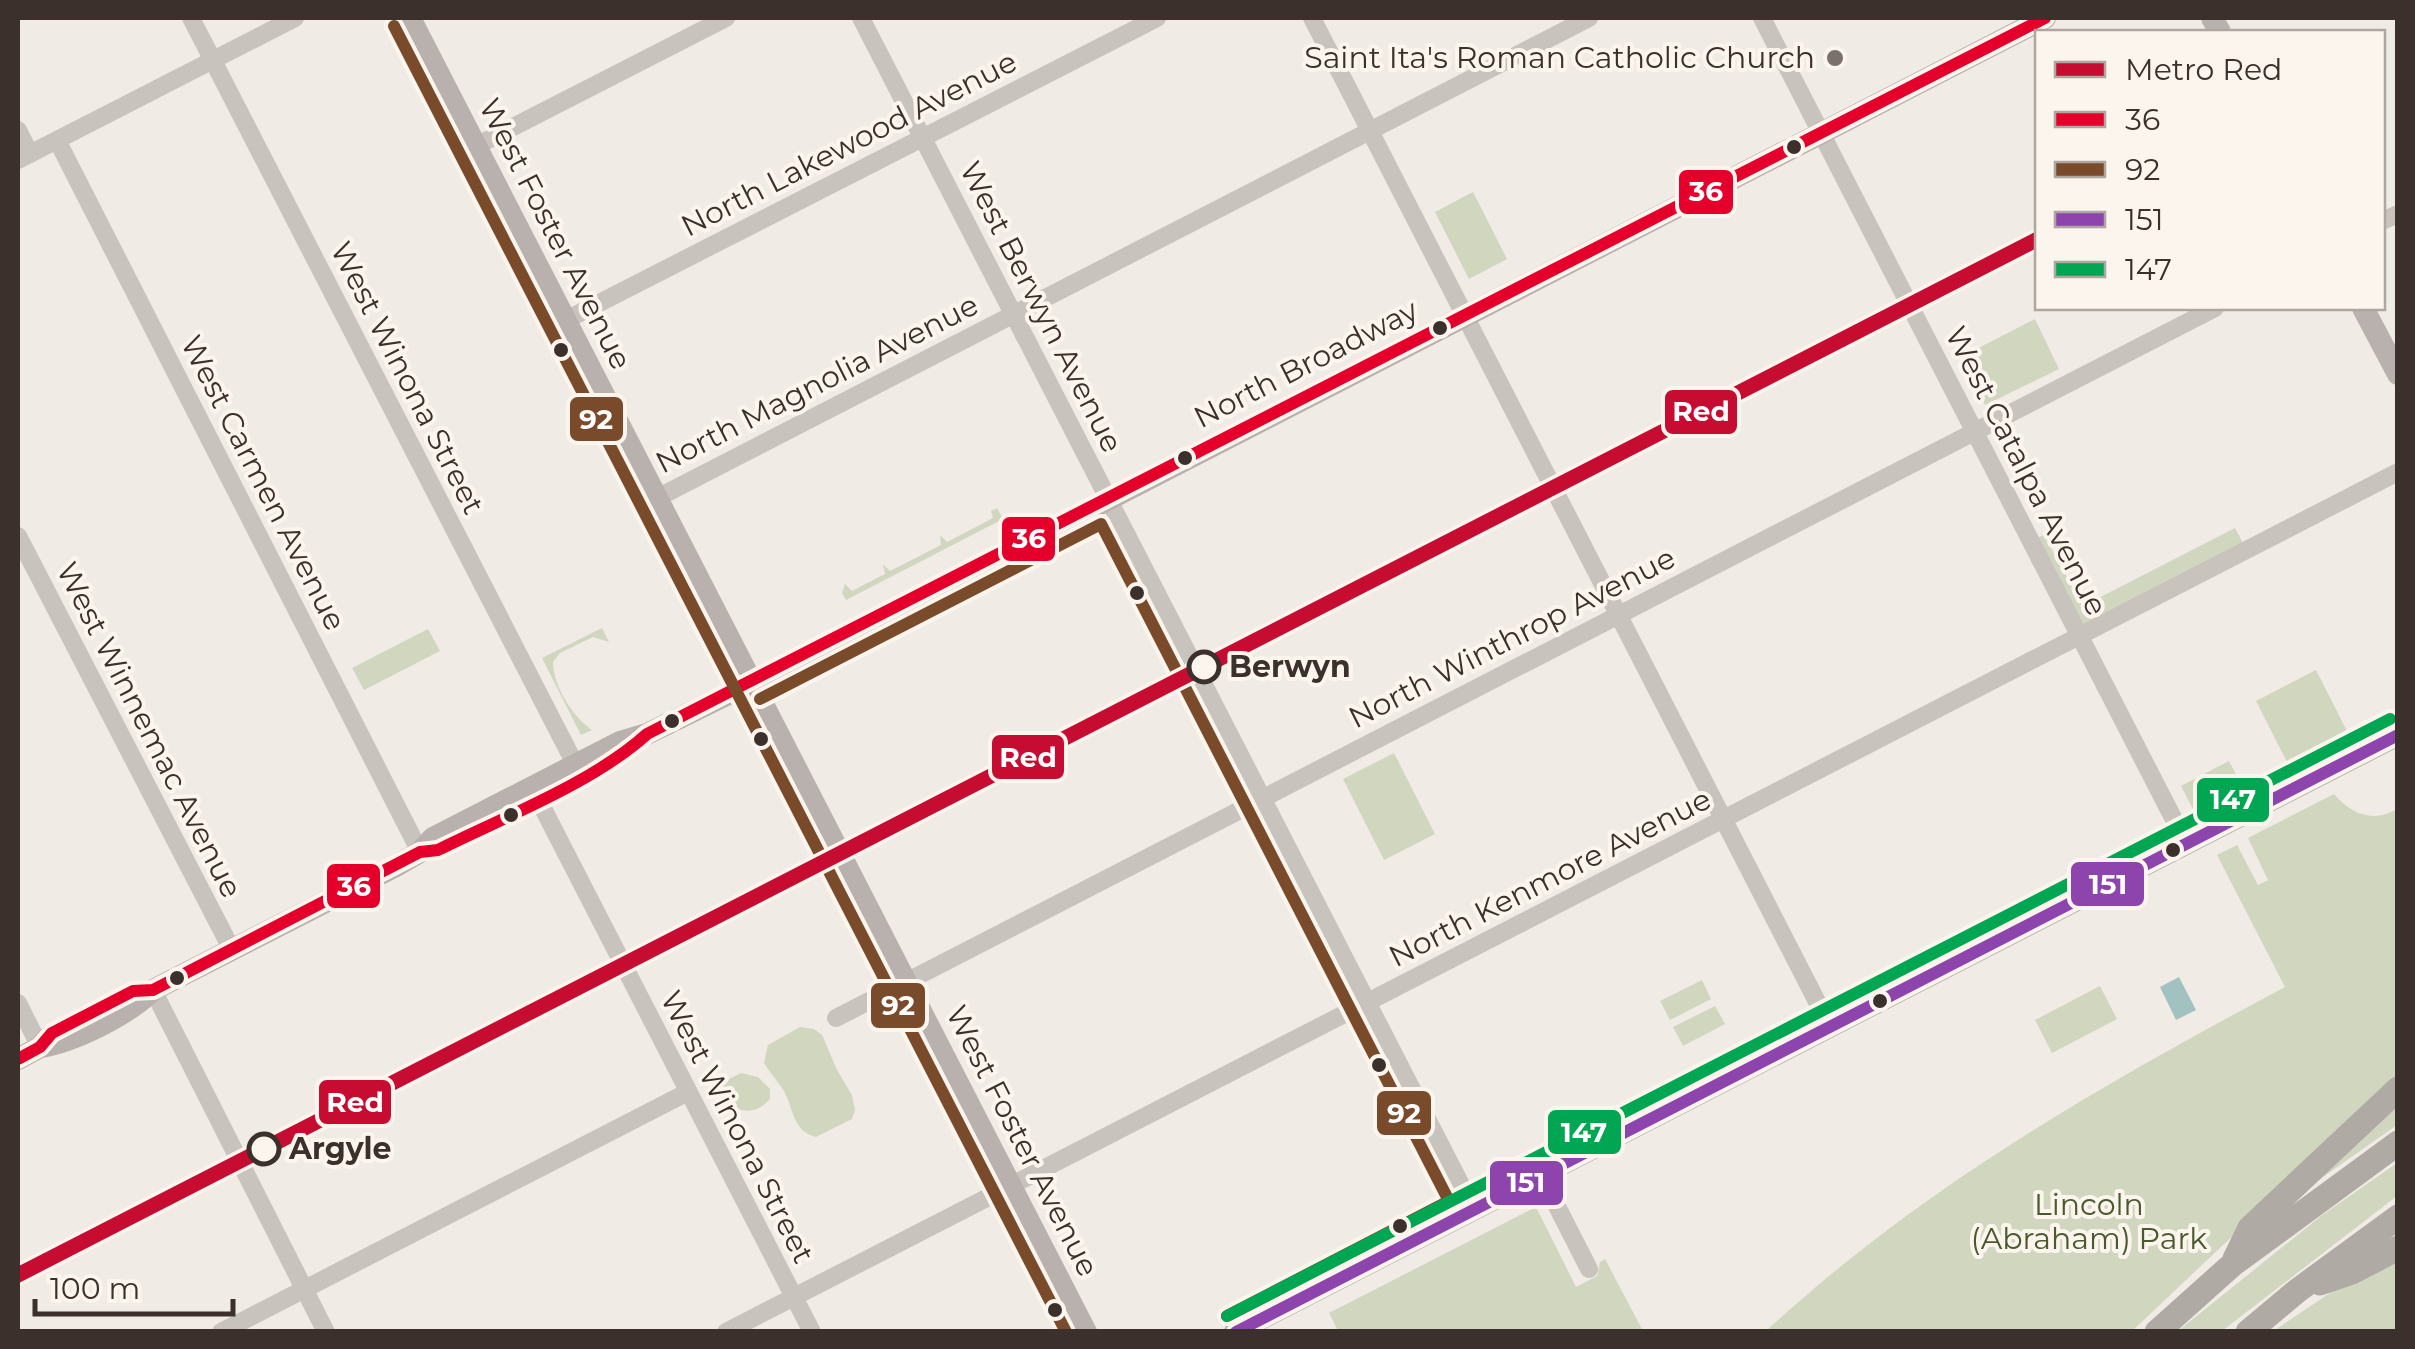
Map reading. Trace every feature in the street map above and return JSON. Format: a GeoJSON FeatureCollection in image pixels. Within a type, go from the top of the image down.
{"type":"FeatureCollection","features":[{"type":"Feature","properties":{"kind":"highway"},"geometry":{"type":"LineString","coordinates":[[2233,1264],[2250,1228],[2398,1089]]}},
{"type":"Feature","properties":{"kind":"highway"},"geometry":{"type":"LineString","coordinates":[[2156,1332],[2233,1264],[2392,1147]]}},
{"type":"Feature","properties":{"kind":"highway"},"geometry":{"type":"LineString","coordinates":[[2248,1332],[2398,1217]]}},
{"type":"Feature","properties":{"kind":"highway"},"geometry":{"type":"LineString","coordinates":[[2297,1291],[2352,1272],[2398,1248]]}},
{"type":"Feature","properties":{"kind":"main road","name":"West Foster Avenue"},"geometry":{"type":"LineString","coordinates":[[410,18],[1086,1332]]}},
{"type":"Feature","properties":{"kind":"main road","name":"North Broadway"},"geometry":{"type":"LineString","coordinates":[[535,793],[574,764],[752,682],[2045,18]]}},
{"type":"Feature","properties":{"kind":"main road"},"geometry":{"type":"LineString","coordinates":[[2364,310],[2398,374]]}},
{"type":"Feature","properties":{"kind":"main road","name":"North Broadway"},"geometry":{"type":"LineString","coordinates":[[18,1059],[40,1047],[59,1044],[139,1004],[154,990],[420,852],[432,838],[625,754],[646,734]]}},
{"type":"Feature","properties":{"kind":"main road"},"geometry":{"type":"LineString","coordinates":[[1235,1332],[2398,735]]}},
{"type":"Feature","properties":{"kind":"street","name":"West Winona Street"},"geometry":{"type":"LineString","coordinates":[[191,18],[574,764]]}},
{"type":"Feature","properties":{"kind":"street"},"geometry":{"type":"LineString","coordinates":[[18,130],[24,157],[295,18]]}},
{"type":"Feature","properties":{"kind":"street"},"geometry":{"type":"LineString","coordinates":[[476,146],[726,18]]}},
{"type":"Feature","properties":{"kind":"street","name":"West Berwyn Avenue"},"geometry":{"type":"LineString","coordinates":[[861,18],[1472,1208]]}},
{"type":"Feature","properties":{"kind":"street","name":"North Lakewood Avenue"},"geometry":{"type":"LineString","coordinates":[[566,320],[1156,18]]}},
{"type":"Feature","properties":{"kind":"street"},"geometry":{"type":"LineString","coordinates":[[1312,18],[1829,1025]]}},
{"type":"Feature","properties":{"kind":"street","name":"North Magnolia Avenue"},"geometry":{"type":"LineString","coordinates":[[657,498],[1589,18]]}},
{"type":"Feature","properties":{"kind":"street","name":"West Catalpa Avenue"},"geometry":{"type":"LineString","coordinates":[[1762,18],[2186,843]]}},
{"type":"Feature","properties":{"kind":"street","name":"West Carmen Avenue"},"geometry":{"type":"LineString","coordinates":[[56,140],[420,852]]}},
{"type":"Feature","properties":{"kind":"street","name":"North Winthrop Avenue"},"geometry":{"type":"LineString","coordinates":[[836,1018],[2211,310]]}},
{"type":"Feature","properties":{"kind":"street","name":"North Kenmore Avenue"},"geometry":{"type":"LineString","coordinates":[[726,1332],[2398,472]]}},
{"type":"Feature","properties":{"kind":"street","name":"West Winnemac Avenue"},"geometry":{"type":"LineString","coordinates":[[18,536],[232,950]]}},
{"type":"Feature","properties":{"kind":"street","name":"West Winona Street"},"geometry":{"type":"LineString","coordinates":[[535,793],[812,1332]]}},
{"type":"Feature","properties":{"kind":"street"},"geometry":{"type":"LineString","coordinates":[[154,990],[326,1332]]}},
{"type":"Feature","properties":{"kind":"street"},"geometry":{"type":"LineString","coordinates":[[18,1003],[40,1047]]}},
{"type":"Feature","properties":{"kind":"street"},"geometry":{"type":"LineString","coordinates":[[221,1332],[688,1092]]}},
{"type":"Feature","properties":{"kind":"street"},"geometry":{"type":"LineString","coordinates":[[1540,1173],[1589,1269]]}},
{"type":"Feature","properties":{"kind":"green space"},"geometry":{"type":"Polygon","coordinates":[[[1473,192],[1507,259],[1469,279],[1435,212],[1473,192]]]}},
{"type":"Feature","properties":{"kind":"green space"},"geometry":{"type":"Polygon","coordinates":[[[2035,319],[2059,369],[1985,405],[1961,357],[2035,319]]]}},
{"type":"Feature","properties":{"kind":"green space"},"geometry":{"type":"Polygon","coordinates":[[[997,508],[1003,519],[846,600],[842,593],[845,584],[852,591],[885,574],[883,564],[890,571],[941,545],[940,535],[947,542],[993,518],[991,511],[997,508]]]}},
{"type":"Feature","properties":{"kind":"green space"},"geometry":{"type":"Polygon","coordinates":[[[2235,528],[2245,547],[2083,629],[2037,538],[2044,535],[2083,606],[2235,528]]]}},
{"type":"Feature","properties":{"kind":"green space"},"geometry":{"type":"Polygon","coordinates":[[[602,628],[609,642],[593,637],[560,653],[553,662],[565,700],[592,730],[581,735],[542,658],[602,628]]]}},
{"type":"Feature","properties":{"kind":"green space"},"geometry":{"type":"Polygon","coordinates":[[[428,629],[440,651],[364,690],[352,668],[428,629]]]}},
{"type":"Feature","properties":{"kind":"green space"},"geometry":{"type":"Polygon","coordinates":[[[2316,670],[2348,733],[2288,764],[2256,701],[2316,670]]]}},
{"type":"Feature","properties":{"kind":"green space"},"geometry":{"type":"Polygon","coordinates":[[[1394,753],[1435,834],[1384,860],[1343,779],[1394,753]]]}},
{"type":"Feature","properties":{"kind":"green space"},"geometry":{"type":"Polygon","coordinates":[[[2229,761],[2243,788],[2195,813],[2181,786],[2229,761]]]}},
{"type":"Feature","properties":{"kind":"green space","name":"Lincoln (Abraham) Park"},"geometry":{"type":"Polygon","coordinates":[[[2334,794],[2362,814],[2378,816],[2395,810],[2398,814],[2397,1081],[2132,1331],[1765,1332],[1824,1280],[1949,1186],[2080,1102],[2285,987],[2217,855],[2237,845],[2258,885],[2268,880],[2248,838],[2334,794]]]}},
{"type":"Feature","properties":{"kind":"green space"},"geometry":{"type":"Polygon","coordinates":[[[1702,980],[1711,999],[1670,1020],[1660,1001],[1702,980]]]}},
{"type":"Feature","properties":{"kind":"green space"},"geometry":{"type":"Polygon","coordinates":[[[2100,986],[2117,1019],[2052,1053],[2035,1020],[2100,986]]]}},
{"type":"Feature","properties":{"kind":"green space"},"geometry":{"type":"Polygon","coordinates":[[[1715,1006],[1725,1024],[1683,1046],[1673,1027],[1715,1006]]]}},
{"type":"Feature","properties":{"kind":"green space"},"geometry":{"type":"Polygon","coordinates":[[[800,1027],[822,1035],[852,1095],[855,1110],[852,1119],[816,1137],[798,1125],[784,1091],[764,1063],[768,1045],[800,1027]]]}},
{"type":"Feature","properties":{"kind":"green space"},"geometry":{"type":"Polygon","coordinates":[[[741,1073],[758,1077],[770,1089],[770,1099],[759,1108],[741,1110],[724,1099],[725,1081],[741,1073]]]}},
{"type":"Feature","properties":{"kind":"green space"},"geometry":{"type":"Polygon","coordinates":[[[2397,1102],[2397,1125],[2313,1184],[2397,1102]]]}},
{"type":"Feature","properties":{"kind":"green space"},"geometry":{"type":"Polygon","coordinates":[[[2397,1163],[2397,1196],[2222,1331],[2178,1331],[2321,1216],[2397,1163]]]}},
{"type":"Feature","properties":{"kind":"green space"},"geometry":{"type":"Polygon","coordinates":[[[1536,1207],[1576,1287],[1597,1276],[1600,1262],[1605,1259],[1643,1331],[1338,1331],[1329,1313],[1536,1207]]]}},
{"type":"Feature","properties":{"kind":"green space"},"geometry":{"type":"Polygon","coordinates":[[[2397,1258],[2397,1331],[2272,1332],[2327,1295],[2397,1258]]]}},
{"type":"Feature","properties":{"kind":"water"},"geometry":{"type":"Polygon","coordinates":[[[2179,977],[2196,1010],[2176,1020],[2160,987],[2179,977]]]}},
{"type":"Feature","properties":{"kind":"metro line","name":"Red"},"geometry":{"type":"LineString","coordinates":[[18,1275],[2035,241]]}},
{"type":"Feature","properties":{"kind":"transit line","name":"36"},"geometry":{"type":"LineString","coordinates":[[18,1059],[40,1047],[52,1033],[133,991],[153,990],[420,852],[438,850],[547,798],[601,768],[647,734],[2045,18]]}},
{"type":"Feature","properties":{"kind":"transit line","name":"92"},"geometry":{"type":"LineString","coordinates":[[394,26],[1066,1332]]}},
{"type":"Feature","properties":{"kind":"transit line","name":"92"},"geometry":{"type":"LineString","coordinates":[[760,699],[1101,524],[1449,1201],[1227,1316]]}},
{"type":"Feature","properties":{"kind":"transit line","name":"147"},"geometry":{"type":"LineString","coordinates":[[1227,1316],[2390,719]]}},
{"type":"Feature","properties":{"kind":"transit line","name":"151"},"geometry":{"type":"LineString","coordinates":[[1236,1332],[2398,735]]}},
{"type":"Feature","properties":{"kind":"place","name":"Saint Ita's Roman Catholic Church"},"geometry":{"type":"Point","coordinates":[1835,58]}},
{"type":"Feature","properties":{"kind":"place","name":"Berwyn"},"geometry":{"type":"Point","coordinates":[1204,667]}},
{"type":"Feature","properties":{"kind":"place","name":"Argyle"},"geometry":{"type":"Point","coordinates":[264,1149]}}]}
